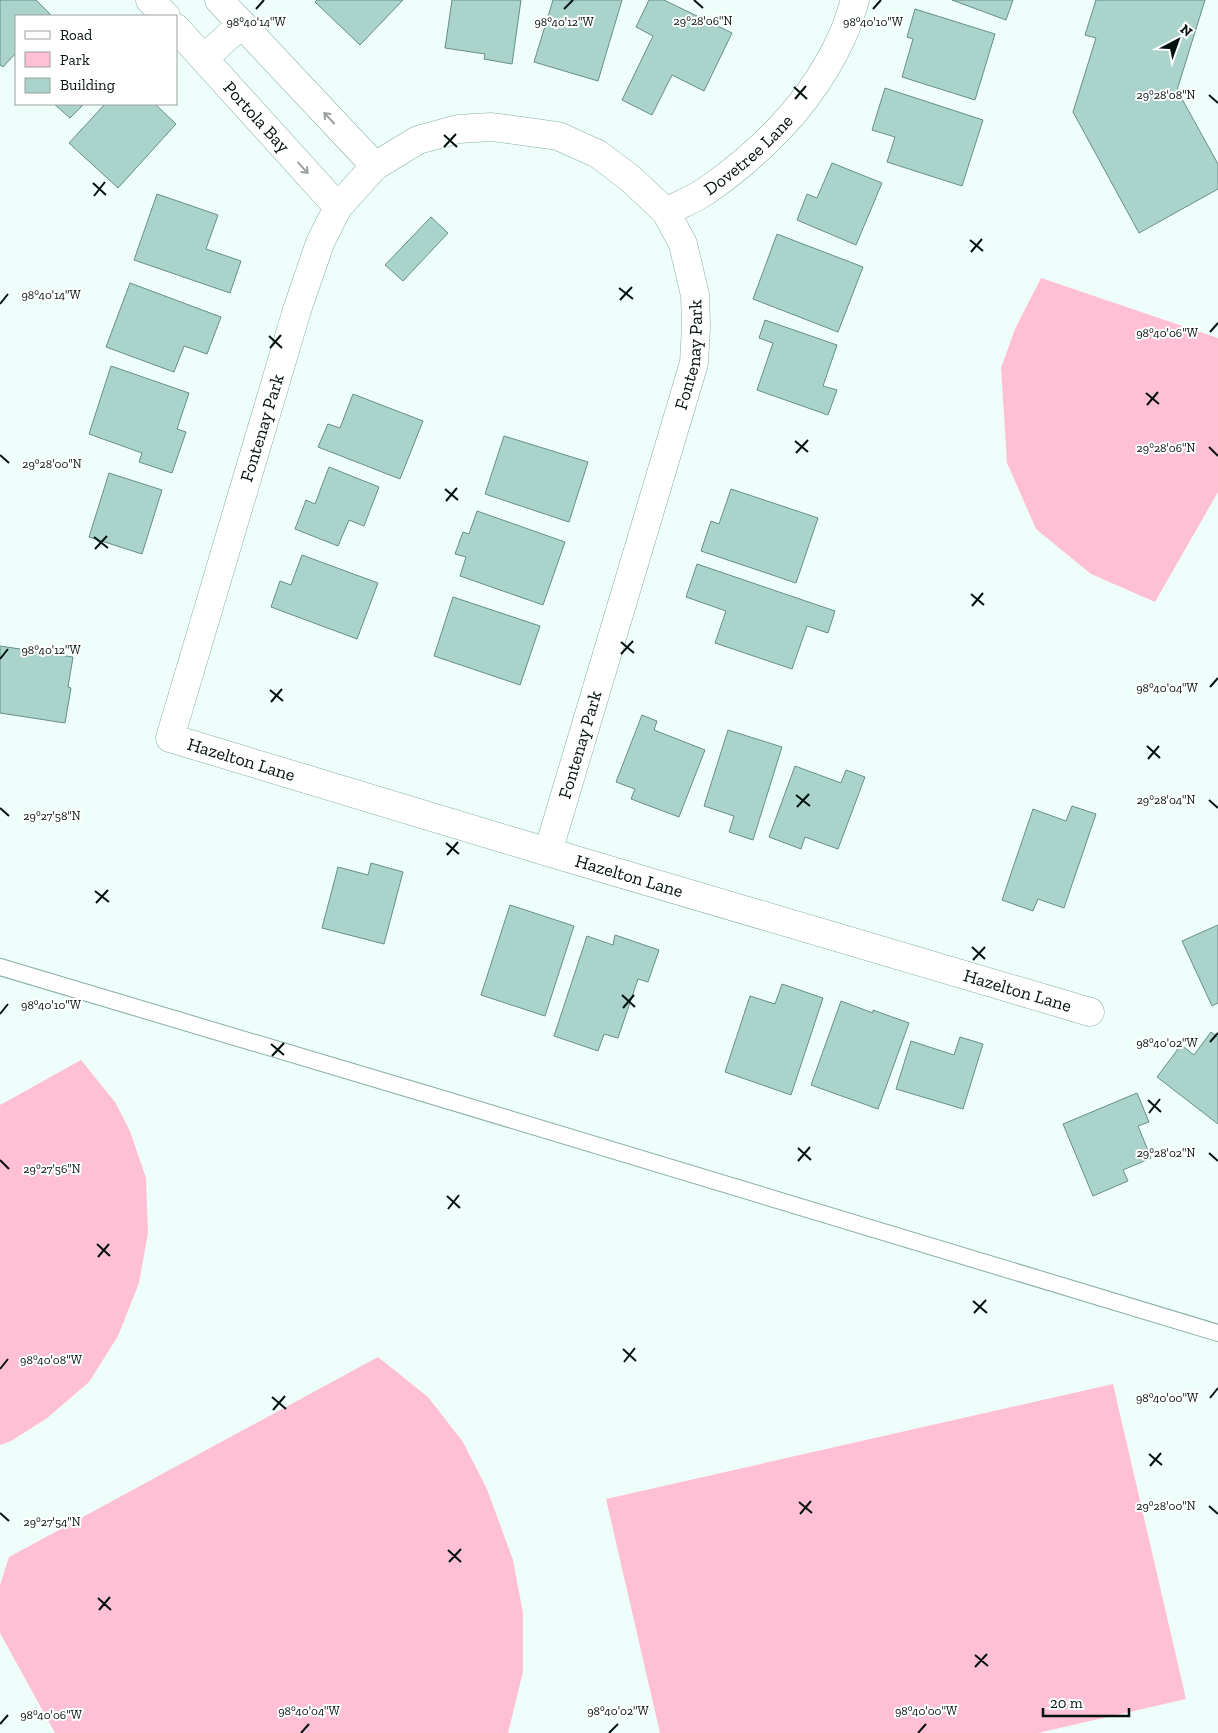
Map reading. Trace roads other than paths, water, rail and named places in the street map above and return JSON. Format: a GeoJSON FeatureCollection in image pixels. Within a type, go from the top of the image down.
{"type":"FeatureCollection","features":[{"type":"Feature","properties":{"kind":"street"},"geometry":{"type":"LineString","coordinates":[[150,0],[165,15]]}},
{"type":"Feature","properties":{"kind":"street"},"geometry":{"type":"LineString","coordinates":[[219,0],[375,166]]}},
{"type":"Feature","properties":{"kind":"street","name":"Dovetree Lane"},"geometry":{"type":"LineString","coordinates":[[666,212],[705,192],[752,156],[776,133],[816,83],[841,39],[856,0]]}},
{"type":"Feature","properties":{"kind":"street"},"geometry":{"type":"LineString","coordinates":[[204,58],[242,24]]}},
{"type":"Feature","properties":{"kind":"street","name":"Portola Bay"},"geometry":{"type":"LineString","coordinates":[[178,30],[338,206]]}},
{"type":"Feature","properties":{"kind":"street","name":"Fontenay Park"},"geometry":{"type":"LineString","coordinates":[[170,738],[297,310],[320,243],[338,206],[375,166],[418,140],[458,129],[492,127],[558,136],[598,154],[631,179],[666,212],[683,244],[695,295],[696,326],[694,364],[548,852]]}},
{"type":"Feature","properties":{"kind":"street","name":"Hazelton Lane"},"geometry":{"type":"LineString","coordinates":[[170,738],[1090,1012]]}},
{"type":"Feature","properties":{"kind":"lane"},"geometry":{"type":"LineString","coordinates":[[0,967],[1218,1333]]}}]}
